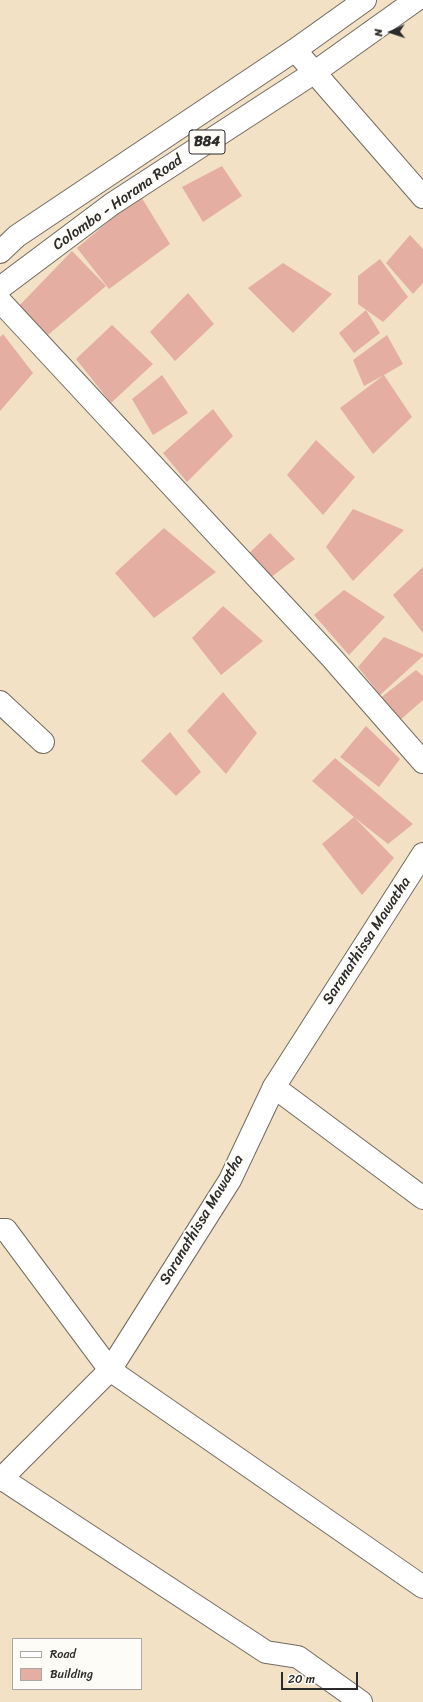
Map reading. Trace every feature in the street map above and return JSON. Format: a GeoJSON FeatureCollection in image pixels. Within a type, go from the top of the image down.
{"type":"FeatureCollection","features":[{"type":"Feature","properties":{"kind":"street","name":"Colombo - Horana Road"},"geometry":{"type":"LineString","coordinates":[[0,252],[17,236],[296,50],[365,0]]}},
{"type":"Feature","properties":{"kind":"street","name":"Colombo - Horana Road"},"geometry":{"type":"LineString","coordinates":[[0,288],[112,204],[315,72],[416,0]]}},
{"type":"Feature","properties":{"kind":"street"},"geometry":{"type":"LineString","coordinates":[[296,50],[423,197]]}},
{"type":"Feature","properties":{"kind":"street"},"geometry":{"type":"LineString","coordinates":[[0,301],[331,657],[423,762]]}},
{"type":"Feature","properties":{"kind":"street"},"geometry":{"type":"LineString","coordinates":[[0,702],[42,742]]}},
{"type":"Feature","properties":{"kind":"street","name":"Saranathissa Mawatha"},"geometry":{"type":"LineString","coordinates":[[1,1479],[110,1370],[230,1180],[274,1087],[423,854]]}},
{"type":"Feature","properties":{"kind":"street"},"geometry":{"type":"LineString","coordinates":[[274,1087],[423,1198]]}},
{"type":"Feature","properties":{"kind":"street"},"geometry":{"type":"LineString","coordinates":[[0,1230],[6,1230],[110,1370],[423,1587]]}},
{"type":"Feature","properties":{"kind":"street"},"geometry":{"type":"LineString","coordinates":[[1,1479],[266,1652],[298,1657],[361,1702]]}},
{"type":"Feature","properties":{"kind":"building"},"geometry":{"type":"Polygon","coordinates":[[[222,166],[242,196],[203,222],[182,187],[222,166]]]}},
{"type":"Feature","properties":{"kind":"building"},"geometry":{"type":"Polygon","coordinates":[[[140,195],[170,244],[109,289],[77,248],[140,195]]]}},
{"type":"Feature","properties":{"kind":"building"},"geometry":{"type":"Polygon","coordinates":[[[410,235],[423,249],[423,283],[413,294],[386,263],[410,235]]]}},
{"type":"Feature","properties":{"kind":"building"},"geometry":{"type":"Polygon","coordinates":[[[72,251],[106,286],[42,340],[15,310],[72,251]]]}},
{"type":"Feature","properties":{"kind":"building"},"geometry":{"type":"Polygon","coordinates":[[[380,259],[408,297],[383,322],[358,304],[358,276],[380,259]]]}},
{"type":"Feature","properties":{"kind":"building"},"geometry":{"type":"Polygon","coordinates":[[[283,263],[332,294],[293,333],[248,288],[283,263]]]}},
{"type":"Feature","properties":{"kind":"building"},"geometry":{"type":"Polygon","coordinates":[[[188,293],[214,324],[175,361],[150,332],[188,293]]]}},
{"type":"Feature","properties":{"kind":"building"},"geometry":{"type":"Polygon","coordinates":[[[366,310],[380,333],[354,353],[339,333],[366,310]]]}},
{"type":"Feature","properties":{"kind":"building"},"geometry":{"type":"Polygon","coordinates":[[[112,325],[153,364],[111,403],[76,359],[112,325]]]}},
{"type":"Feature","properties":{"kind":"building"},"geometry":{"type":"Polygon","coordinates":[[[3,334],[33,373],[0,411],[0,337],[3,334]]]}},
{"type":"Feature","properties":{"kind":"building"},"geometry":{"type":"Polygon","coordinates":[[[387,335],[403,364],[364,386],[353,360],[387,335]]]}},
{"type":"Feature","properties":{"kind":"building"},"geometry":{"type":"Polygon","coordinates":[[[162,375],[188,413],[153,435],[132,399],[162,375]]]}},
{"type":"Feature","properties":{"kind":"building"},"geometry":{"type":"Polygon","coordinates":[[[384,375],[412,417],[373,454],[340,408],[384,375]]]}},
{"type":"Feature","properties":{"kind":"building"},"geometry":{"type":"Polygon","coordinates":[[[213,409],[233,436],[187,482],[163,453],[213,409]]]}},
{"type":"Feature","properties":{"kind":"building"},"geometry":{"type":"Polygon","coordinates":[[[316,440],[355,477],[323,515],[287,475],[316,440]]]}},
{"type":"Feature","properties":{"kind":"building"},"geometry":{"type":"Polygon","coordinates":[[[353,509],[404,530],[353,581],[326,547],[353,509]]]}},
{"type":"Feature","properties":{"kind":"building"},"geometry":{"type":"Polygon","coordinates":[[[164,528],[216,572],[154,618],[115,573],[164,528]]]}},
{"type":"Feature","properties":{"kind":"building"},"geometry":{"type":"Polygon","coordinates":[[[270,533],[295,559],[266,581],[245,557],[270,533]]]}},
{"type":"Feature","properties":{"kind":"building"},"geometry":{"type":"Polygon","coordinates":[[[423,567],[423,633],[393,595],[423,567]]]}},
{"type":"Feature","properties":{"kind":"building"},"geometry":{"type":"Polygon","coordinates":[[[344,590],[385,617],[349,655],[314,615],[344,590]]]}},
{"type":"Feature","properties":{"kind":"building"},"geometry":{"type":"Polygon","coordinates":[[[223,606],[263,641],[221,675],[192,638],[223,606]]]}},
{"type":"Feature","properties":{"kind":"building"},"geometry":{"type":"Polygon","coordinates":[[[384,637],[423,654],[423,656],[380,695],[358,667],[384,637]]]}},
{"type":"Feature","properties":{"kind":"building"},"geometry":{"type":"Polygon","coordinates":[[[416,670],[423,676],[423,700],[399,721],[379,699],[416,670]]]}},
{"type":"Feature","properties":{"kind":"building"},"geometry":{"type":"Polygon","coordinates":[[[223,692],[257,733],[226,774],[187,731],[223,692]]]}},
{"type":"Feature","properties":{"kind":"building"},"geometry":{"type":"Polygon","coordinates":[[[366,726],[400,759],[379,787],[340,757],[366,726]]]}},
{"type":"Feature","properties":{"kind":"building"},"geometry":{"type":"Polygon","coordinates":[[[170,732],[201,772],[176,796],[141,761],[170,732]]]}},
{"type":"Feature","properties":{"kind":"building"},"geometry":{"type":"Polygon","coordinates":[[[335,758],[413,824],[388,844],[354,817],[312,781],[335,758]]]}},
{"type":"Feature","properties":{"kind":"building"},"geometry":{"type":"Polygon","coordinates":[[[354,817],[394,858],[362,895],[322,844],[354,817]]]}}]}
